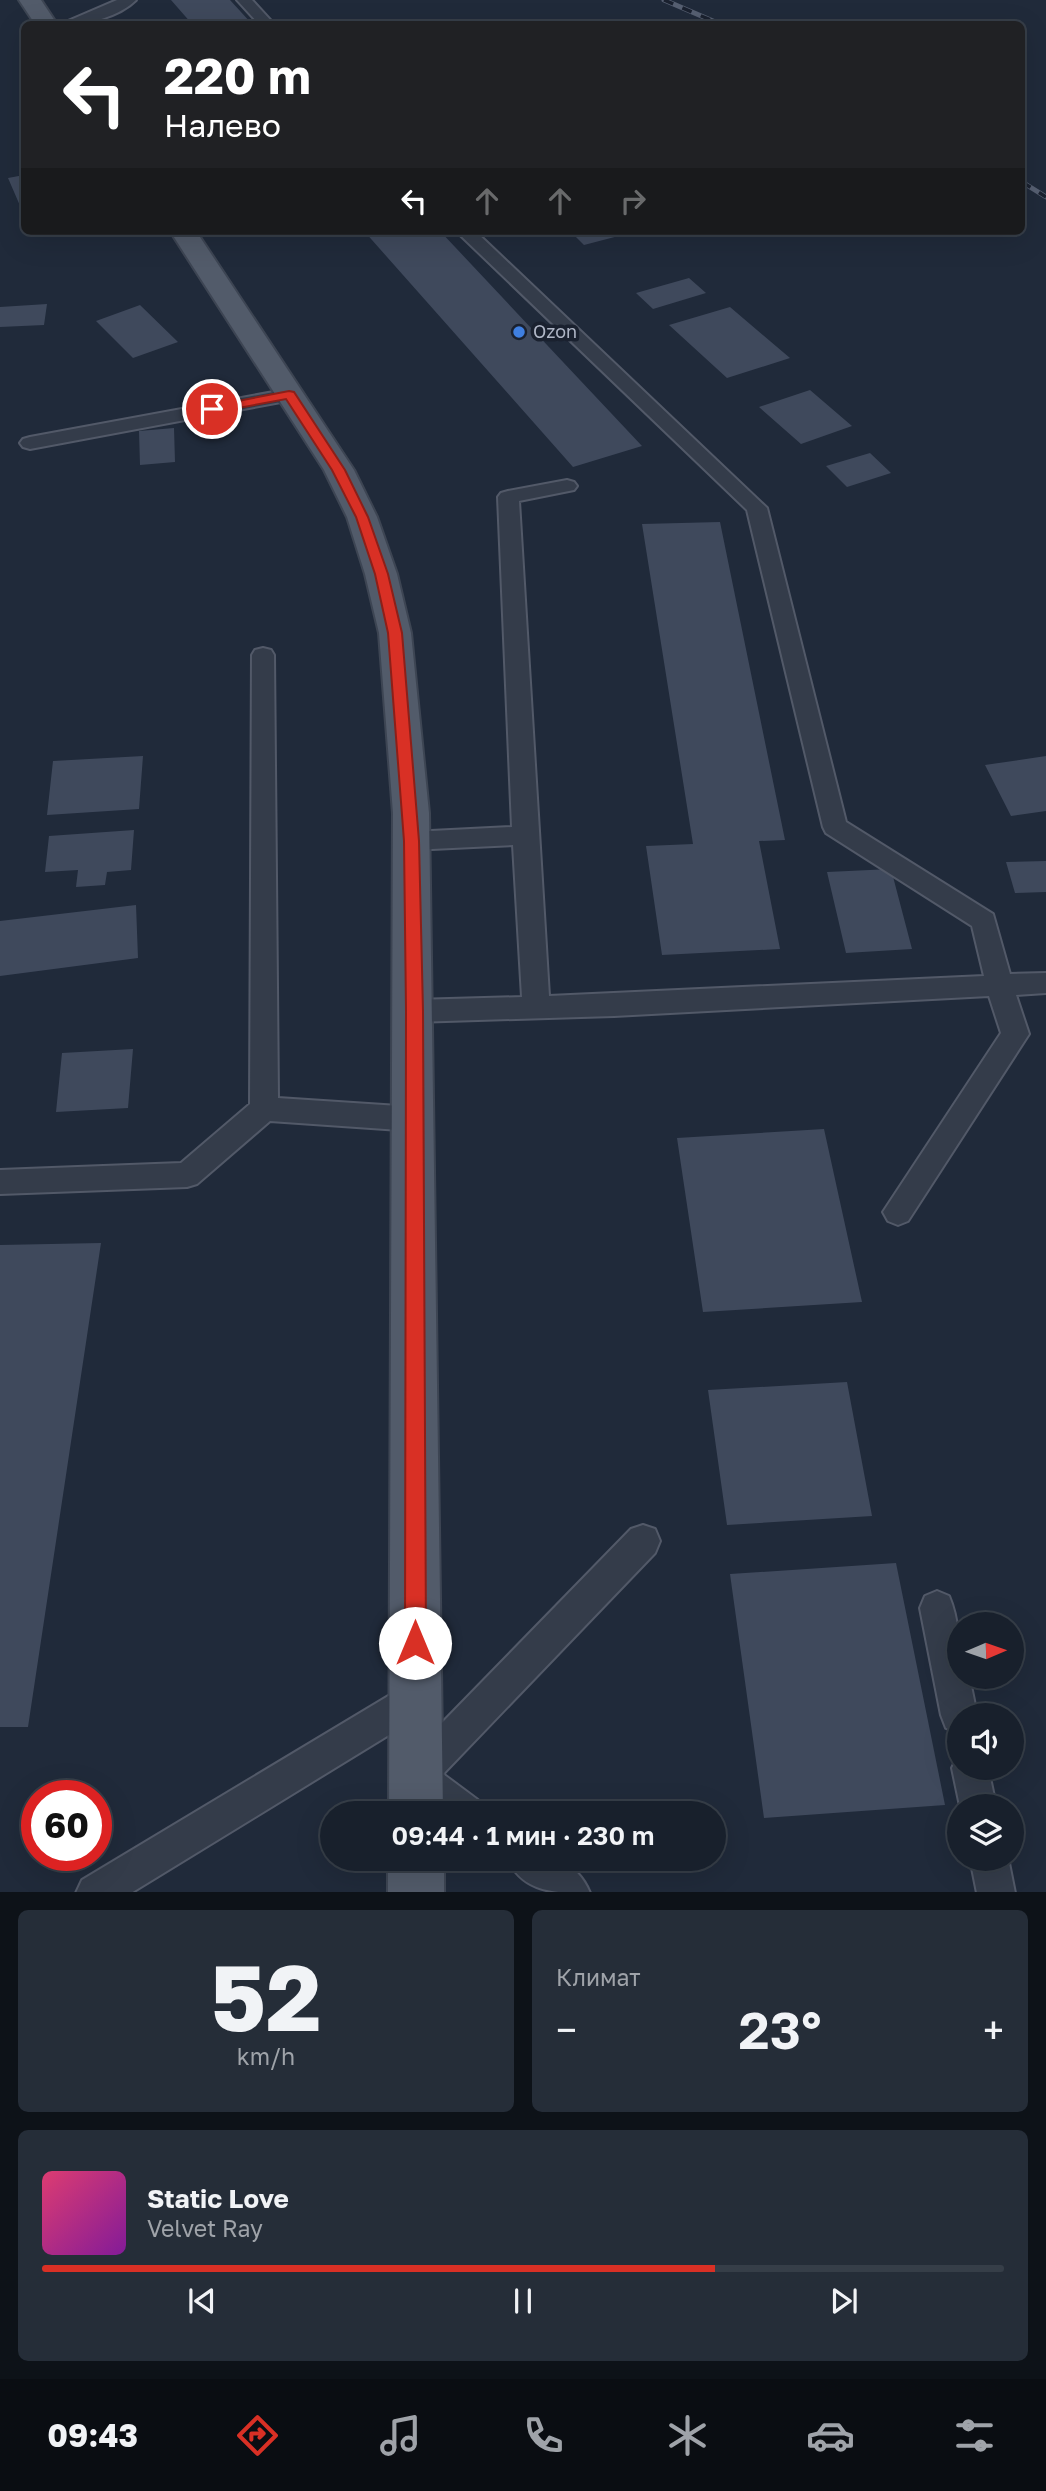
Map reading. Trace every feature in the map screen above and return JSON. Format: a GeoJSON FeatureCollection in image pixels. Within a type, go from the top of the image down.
{"type":"FeatureCollection","features":[{"type":"Feature","properties":{"kind":"main road"},"geometry":{"type":"LineString","coordinates":[[30,0],[44,21]]}},
{"type":"Feature","properties":{"kind":"main road"},"geometry":{"type":"LineString","coordinates":[[186,235],[339,470],[362,517],[381,574],[395,633],[411,841],[414,1011],[416,1794]]}},
{"type":"Feature","properties":{"kind":"main road"},"geometry":{"type":"LineString","coordinates":[[416,1871],[416,1892]]}},
{"type":"Feature","properties":{"kind":"lane"},"geometry":{"type":"LineString","coordinates":[[78,21],[129,0]]}},
{"type":"Feature","properties":{"kind":"lane"},"geometry":{"type":"LineString","coordinates":[[244,0],[264,21]]}},
{"type":"Feature","properties":{"kind":"lane"},"geometry":{"type":"LineString","coordinates":[[469,235],[757,508],[835,827],[984,921],[999,985],[1015,1034],[898,1212]]}},
{"type":"Feature","properties":{"kind":"lane"},"geometry":{"type":"LineString","coordinates":[[30,443],[289,395]]}},
{"type":"Feature","properties":{"kind":"lane"},"geometry":{"type":"LineString","coordinates":[[536,1007],[508,497],[567,486]]}},
{"type":"Feature","properties":{"kind":"lane"},"geometry":{"type":"LineString","coordinates":[[263,655],[264,1109]]}},
{"type":"Feature","properties":{"kind":"lane"},"geometry":{"type":"LineString","coordinates":[[411,841],[525,835]]}},
{"type":"Feature","properties":{"kind":"lane"},"geometry":{"type":"LineString","coordinates":[[414,1011],[1046,983]]}},
{"type":"Feature","properties":{"kind":"lane"},"geometry":{"type":"LineString","coordinates":[[0,1182],[187,1175],[264,1109],[414,1119]]}},
{"type":"Feature","properties":{"kind":"lane"},"geometry":{"type":"LineString","coordinates":[[434,1801],[416,1794],[643,1541]]}},
{"type":"Feature","properties":{"kind":"lane"},"geometry":{"type":"LineString","coordinates":[[937,1608],[957,1703]]}},
{"type":"Feature","properties":{"kind":"lane"},"geometry":{"type":"LineString","coordinates":[[95,1892],[415,1698]]}},
{"type":"Feature","properties":{"kind":"lane"},"geometry":{"type":"LineString","coordinates":[[543,1871],[570,1892]]}},
{"type":"Feature","properties":{"kind":"lane"},"geometry":{"type":"LineString","coordinates":[[992,1871],[996,1892]]}},
{"type":"Feature","properties":{"kind":"building"},"geometry":{"type":"Polygon","coordinates":[[[171,0],[230,0],[249,21],[189,21],[171,0]]]}},
{"type":"Feature","properties":{"kind":"building"},"geometry":{"type":"Polygon","coordinates":[[[21,176],[21,208],[8,178],[21,176]]]}},
{"type":"Feature","properties":{"kind":"building"},"geometry":{"type":"Polygon","coordinates":[[[368,235],[444,235],[642,446],[573,467],[368,235]]]}},
{"type":"Feature","properties":{"kind":"building"},"geometry":{"type":"Polygon","coordinates":[[[574,235],[622,235],[584,245],[574,235]]]}},
{"type":"Feature","properties":{"kind":"building"},"geometry":{"type":"Polygon","coordinates":[[[689,278],[706,293],[653,309],[636,293],[689,278]]]}},
{"type":"Feature","properties":{"kind":"building"},"geometry":{"type":"Polygon","coordinates":[[[47,304],[44,325],[0,327],[0,307],[47,304]]]}},
{"type":"Feature","properties":{"kind":"building"},"geometry":{"type":"Polygon","coordinates":[[[140,305],[178,342],[133,358],[96,321],[140,305]]]}},
{"type":"Feature","properties":{"kind":"building"},"geometry":{"type":"Polygon","coordinates":[[[730,307],[790,358],[727,378],[669,325],[730,307]]]}},
{"type":"Feature","properties":{"kind":"building"},"geometry":{"type":"Polygon","coordinates":[[[810,390],[852,426],[801,444],[759,407],[810,390]]]}},
{"type":"Feature","properties":{"kind":"building"},"geometry":{"type":"Polygon","coordinates":[[[174,428],[175,462],[140,465],[139,431],[174,428]]]}},
{"type":"Feature","properties":{"kind":"building"},"geometry":{"type":"Polygon","coordinates":[[[870,453],[891,473],[847,487],[826,466],[870,453]]]}},
{"type":"Feature","properties":{"kind":"building"},"geometry":{"type":"Polygon","coordinates":[[[720,522],[785,840],[759,841],[780,949],[662,955],[646,846],[693,844],[642,524],[720,522]]]}},
{"type":"Feature","properties":{"kind":"building"},"geometry":{"type":"Polygon","coordinates":[[[143,756],[139,809],[47,815],[53,761],[143,756]]]}},
{"type":"Feature","properties":{"kind":"building"},"geometry":{"type":"Polygon","coordinates":[[[1046,756],[1046,811],[1011,816],[985,765],[1046,756]]]}},
{"type":"Feature","properties":{"kind":"building"},"geometry":{"type":"Polygon","coordinates":[[[134,830],[131,870],[107,872],[105,885],[76,887],[78,870],[45,872],[49,836],[134,830]]]}},
{"type":"Feature","properties":{"kind":"building"},"geometry":{"type":"Polygon","coordinates":[[[1046,861],[1046,892],[1015,893],[1006,862],[1046,861]]]}},
{"type":"Feature","properties":{"kind":"building"},"geometry":{"type":"Polygon","coordinates":[[[891,869],[912,949],[846,953],[827,872],[891,869]]]}},
{"type":"Feature","properties":{"kind":"building"},"geometry":{"type":"Polygon","coordinates":[[[136,905],[138,958],[0,976],[0,921],[136,905]]]}},
{"type":"Feature","properties":{"kind":"building"},"geometry":{"type":"Polygon","coordinates":[[[133,1049],[128,1108],[56,1112],[62,1053],[133,1049]]]}},
{"type":"Feature","properties":{"kind":"building"},"geometry":{"type":"Polygon","coordinates":[[[824,1129],[862,1302],[703,1312],[677,1138],[824,1129]]]}},
{"type":"Feature","properties":{"kind":"building"},"geometry":{"type":"Polygon","coordinates":[[[101,1243],[28,1727],[0,1727],[0,1245],[101,1243]]]}},
{"type":"Feature","properties":{"kind":"building"},"geometry":{"type":"Polygon","coordinates":[[[847,1382],[872,1516],[727,1525],[708,1390],[847,1382]]]}},
{"type":"Feature","properties":{"kind":"building"},"geometry":{"type":"Polygon","coordinates":[[[896,1563],[945,1805],[764,1818],[730,1574],[896,1563]]]}},
{"type":"Feature","properties":{"kind":"railway"},"geometry":{"type":"LineString","coordinates":[[664,0],[713,21]]}},
{"type":"Feature","properties":{"kind":"railway"},"geometry":{"type":"LineString","coordinates":[[1025,184],[1046,197]]}},
{"type":"Feature","properties":{"kind":"place","name":"Ozon"},"geometry":{"type":"Point","coordinates":[519,332]}},
{"type":"Feature","properties":{"kind":"route"},"geometry":{"type":"LineString","coordinates":[[212,409],[289,395],[339,470],[362,517],[381,574],[395,633],[411,813],[415,1643]]}}]}
